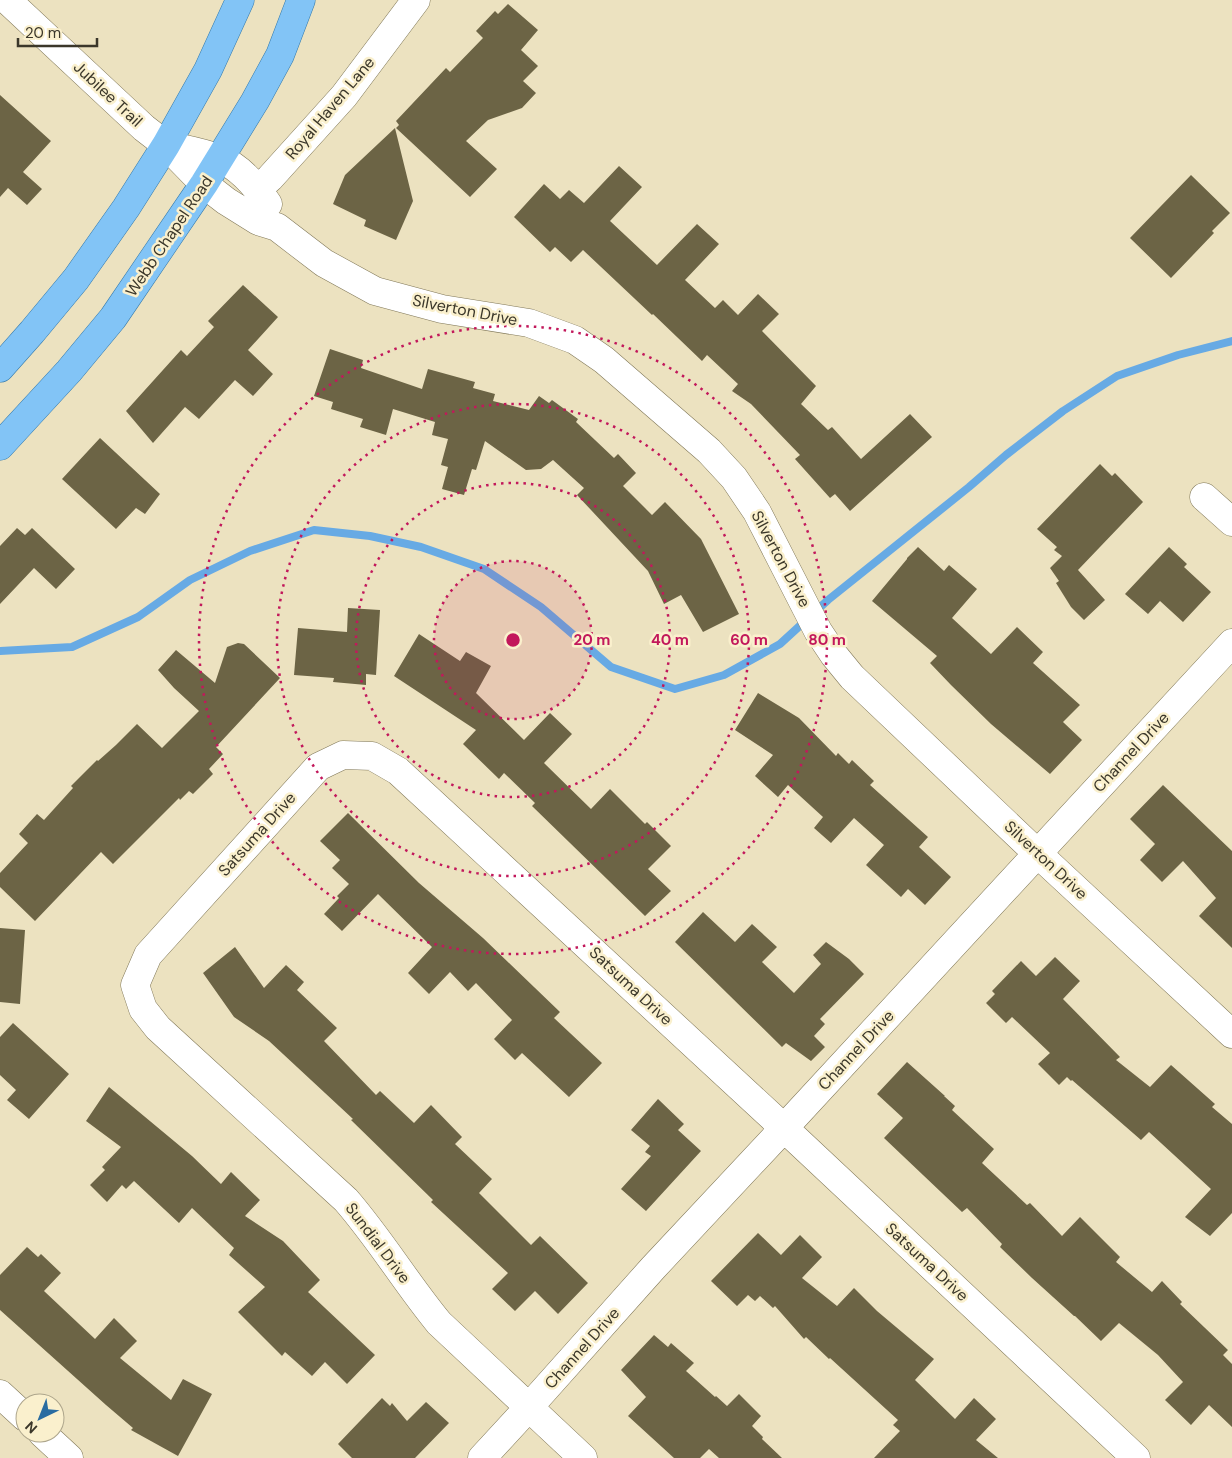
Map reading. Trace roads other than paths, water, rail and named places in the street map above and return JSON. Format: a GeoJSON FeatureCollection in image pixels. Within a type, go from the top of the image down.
{"type":"FeatureCollection","features":[{"type":"Feature","properties":{"kind":"main road"},"geometry":{"type":"LineString","coordinates":[[0,368],[76,279],[126,208],[166,145],[208,70],[240,0]]}},
{"type":"Feature","properties":{"kind":"main road","name":"Webb Chapel Road"},"geometry":{"type":"LineString","coordinates":[[0,446],[69,371],[113,318],[204,184],[255,102],[280,55],[301,0]]}},
{"type":"Feature","properties":{"kind":"street","name":"Jubilee Trail"},"geometry":{"type":"LineString","coordinates":[[7,0],[144,128],[166,145]]}},
{"type":"Feature","properties":{"kind":"street","name":"Royal Haven Lane"},"geometry":{"type":"LineString","coordinates":[[258,189],[344,96],[416,0]]}},
{"type":"Feature","properties":{"kind":"street"},"geometry":{"type":"LineString","coordinates":[[166,145],[220,159],[241,172],[258,189],[270,207],[277,227]]}},
{"type":"Feature","properties":{"kind":"street","name":"Silverton Drive"},"geometry":{"type":"LineString","coordinates":[[166,145],[204,184],[226,201],[258,221],[277,227],[324,263],[375,291],[442,310],[529,323],[576,340],[604,360],[709,451],[734,478],[757,512],[818,631],[852,677],[1232,1034]]}},
{"type":"Feature","properties":{"kind":"street"},"geometry":{"type":"LineString","coordinates":[[1204,497],[1232,522]]}},
{"type":"Feature","properties":{"kind":"street","name":"Channel Drive"},"geometry":{"type":"LineString","coordinates":[[482,1458],[653,1268],[1232,643]]}},
{"type":"Feature","properties":{"kind":"street","name":"Satsuma Drive"},"geometry":{"type":"LineString","coordinates":[[135,986],[148,955],[318,767],[343,755],[372,756],[398,771],[784,1128],[1136,1458]]}},
{"type":"Feature","properties":{"kind":"street","name":"Sundial Drive"},"geometry":{"type":"LineString","coordinates":[[135,986],[143,1009],[158,1028],[346,1200],[440,1323],[583,1458]]}},
{"type":"Feature","properties":{"kind":"street"},"geometry":{"type":"LineString","coordinates":[[0,1394],[15,1408]]}},
{"type":"Feature","properties":{"kind":"street"},"geometry":{"type":"LineString","coordinates":[[53,1443],[70,1458]]}},
{"type":"Feature","properties":{"kind":"waterway"},"geometry":{"type":"LineString","coordinates":[[0,651],[72,647],[138,617],[190,580],[250,551],[314,530],[370,536],[421,547],[484,569],[541,607],[611,667],[675,689],[724,675],[780,644],[828,600],[1006,455],[1063,411],[1117,376],[1178,355],[1232,341]]}}]}
